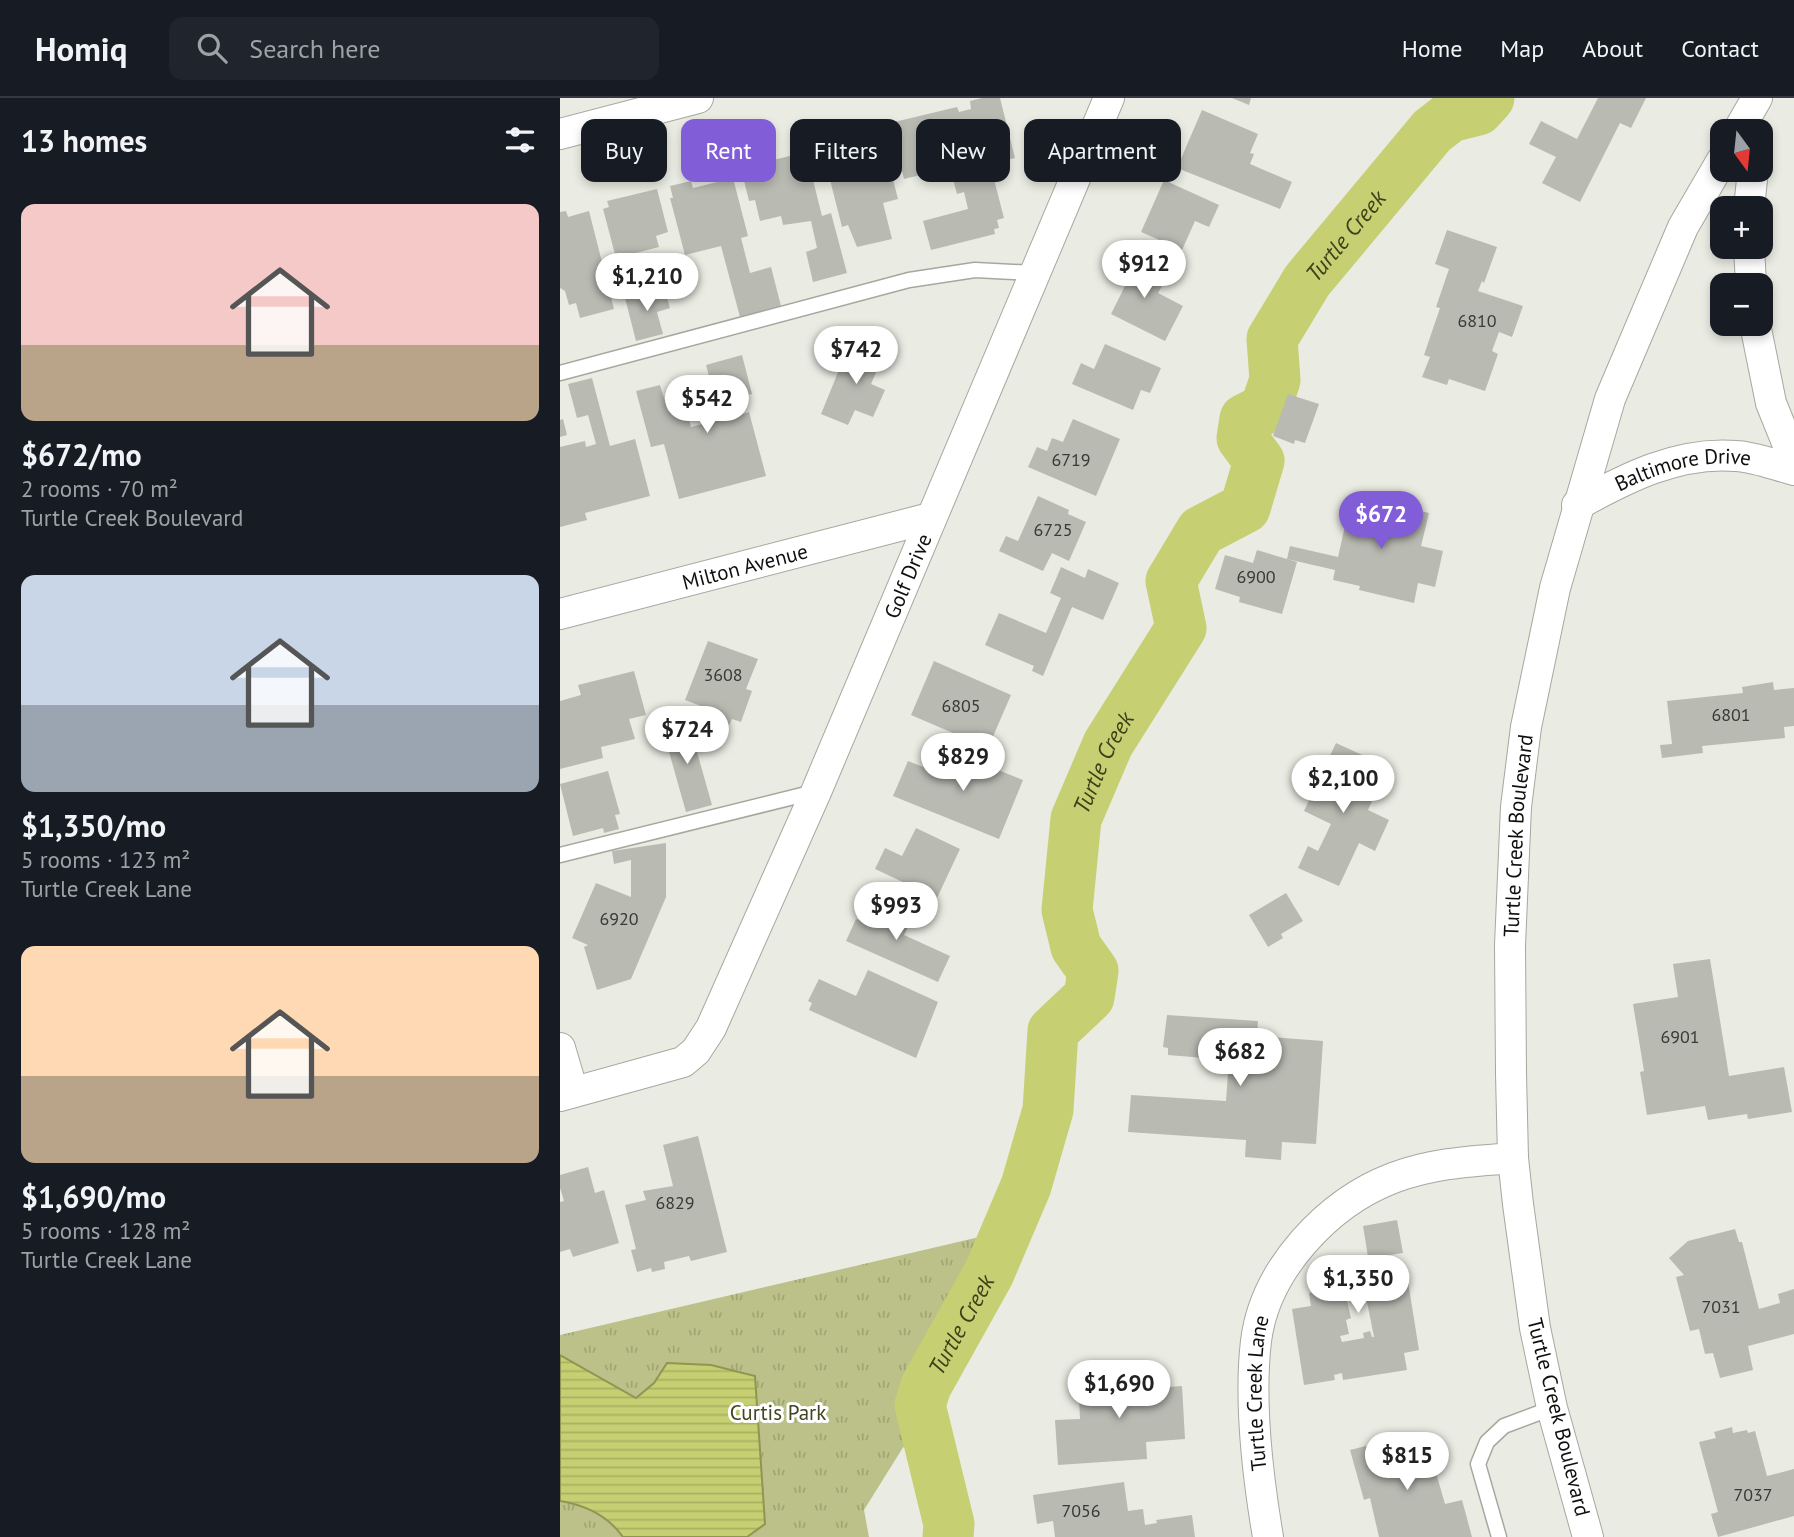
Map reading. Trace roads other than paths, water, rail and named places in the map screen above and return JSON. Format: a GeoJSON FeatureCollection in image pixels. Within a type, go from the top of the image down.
{"type":"FeatureCollection","features":[{"type":"Feature","properties":{"kind":"street"},"geometry":{"type":"LineString","coordinates":[[560,134],[698,98]]}},
{"type":"Feature","properties":{"kind":"street","name":"Golf Drive"},"geometry":{"type":"LineString","coordinates":[[566,1094],[683,1062],[696,1051],[711,1028],[816,792],[1109,98]]}},
{"type":"Feature","properties":{"kind":"street"},"geometry":{"type":"LineString","coordinates":[[1745,119],[1758,98]]}},
{"type":"Feature","properties":{"kind":"street"},"geometry":{"type":"LineString","coordinates":[[1757,119],[1758,98]]}},
{"type":"Feature","properties":{"kind":"street","name":"Turtle Creek Boulevard"},"geometry":{"type":"LineString","coordinates":[[1588,1537],[1552,1408],[1535,1328],[1513,1158],[1510,945],[1516,807],[1531,702],[1555,588],[1577,505],[1610,399],[1683,227],[1710,180]]}},
{"type":"Feature","properties":{"kind":"street"},"geometry":{"type":"LineString","coordinates":[[1757,336],[1771,403],[1794,460]]}},
{"type":"Feature","properties":{"kind":"street","name":"Baltimore Drive"},"geometry":{"type":"LineString","coordinates":[[1577,505],[1651,468],[1689,458],[1737,456],[1794,470]]}},
{"type":"Feature","properties":{"kind":"street","name":"Milton Avenue"},"geometry":{"type":"LineString","coordinates":[[560,614],[930,518]]}},
{"type":"Feature","properties":{"kind":"street"},"geometry":{"type":"LineString","coordinates":[[560,1048],[566,1094]]}},
{"type":"Feature","properties":{"kind":"street","name":"Turtle Creek Lane"},"geometry":{"type":"LineString","coordinates":[[1268,1537],[1254,1387],[1256,1340],[1265,1308],[1279,1278],[1299,1248],[1325,1220],[1358,1195],[1394,1177],[1443,1164],[1513,1158]]}},
{"type":"Feature","properties":{"kind":"lane"},"geometry":{"type":"LineString","coordinates":[[560,373],[909,280],[975,270],[1034,273]]}},
{"type":"Feature","properties":{"kind":"lane"},"geometry":{"type":"LineString","coordinates":[[560,855],[816,792]]}},
{"type":"Feature","properties":{"kind":"lane"},"geometry":{"type":"LineString","coordinates":[[1499,1537],[1478,1464],[1487,1442],[1504,1426],[1552,1408]]}},
{"type":"Feature","properties":{"kind":"waterway","name":"Turtle Creek"},"geometry":{"type":"LineString","coordinates":[[948,1537],[949,1524],[920,1405],[926,1386],[989,1273],[1026,1186],[1048,1110],[1053,1031],[1089,997],[1093,971],[1076,947],[1067,910],[1076,819],[1108,744],[1181,628],[1171,581],[1201,531],[1245,508],[1259,461],[1242,438],[1245,419],[1265,409],[1275,380],[1272,339],[1307,281],[1432,131],[1450,117],[1478,110],[1489,98]]}},
{"type":"Feature","properties":{"kind":"park label","name":"Curtis Park"},"geometry":{"type":"Point","coordinates":[778,1412]}}]}
